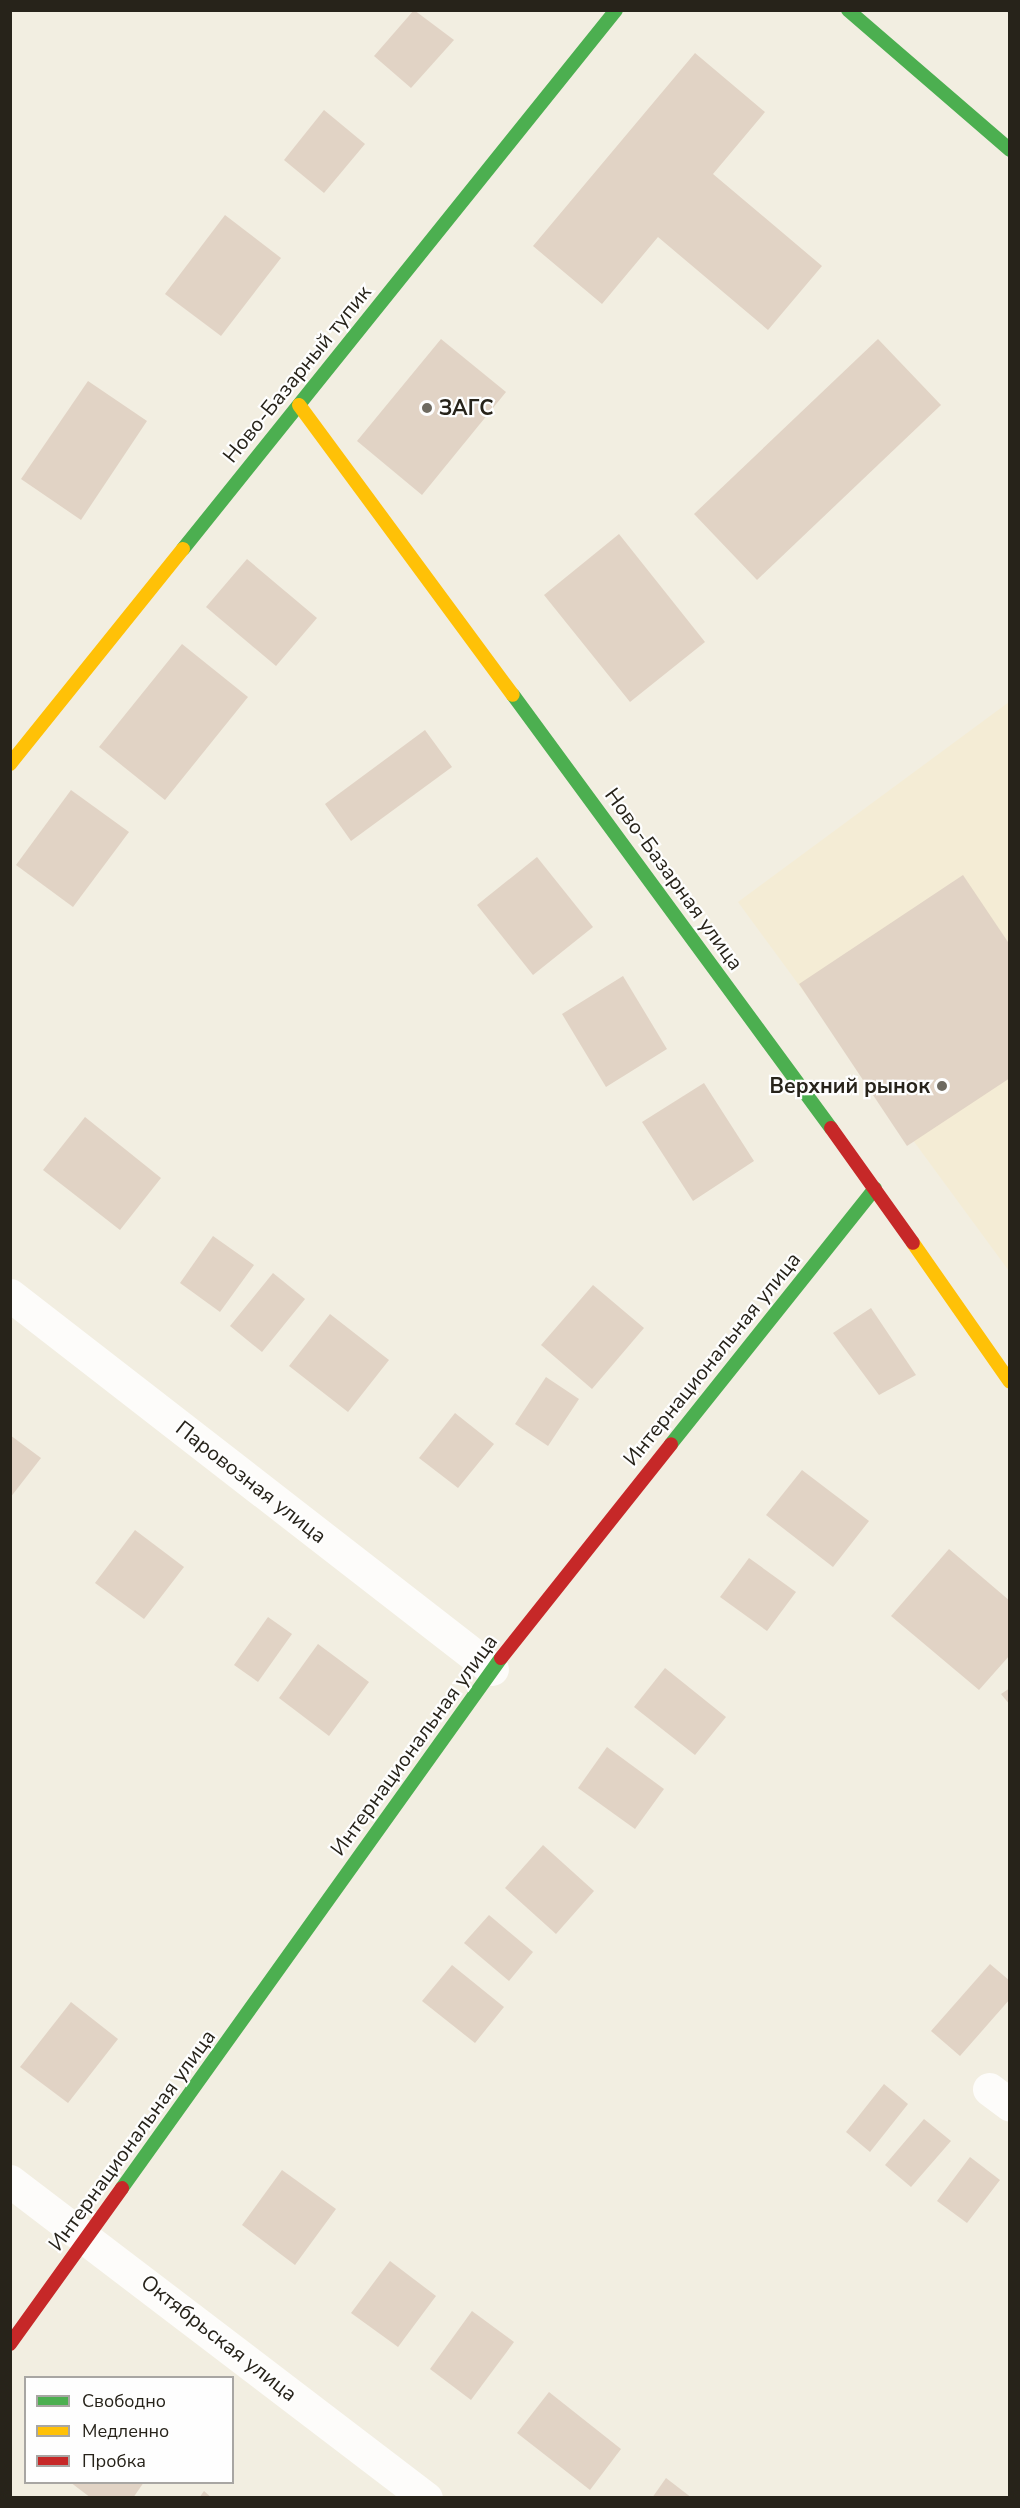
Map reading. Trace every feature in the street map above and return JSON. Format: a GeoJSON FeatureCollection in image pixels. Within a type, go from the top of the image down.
{"type":"FeatureCollection","features":[{"type":"Feature","properties":{"kind":"street","name":"Ново-Базарный тупик"},"geometry":{"type":"LineString","coordinates":[[10,764],[616,10]]}},
{"type":"Feature","properties":{"kind":"street"},"geometry":{"type":"LineString","coordinates":[[848,10],[1010,150]]}},
{"type":"Feature","properties":{"kind":"street","name":"Ново-Базарная улица"},"geometry":{"type":"LineString","coordinates":[[299,405],[875,1188],[1010,1382]]}},
{"type":"Feature","properties":{"kind":"street","name":"Интернациональная улица"},"geometry":{"type":"LineString","coordinates":[[10,2343],[89,2238],[492,1669],[875,1188]]}},
{"type":"Feature","properties":{"kind":"street","name":"Паровозная улица"},"geometry":{"type":"LineString","coordinates":[[10,1295],[492,1669]]}},
{"type":"Feature","properties":{"kind":"street","name":"Октябрьская улица"},"geometry":{"type":"LineString","coordinates":[[10,2181],[89,2238],[426,2498]]}},
{"type":"Feature","properties":{"kind":"shaded area","name":"Верхний рынок"},"geometry":{"type":"Polygon","coordinates":[[[1009,702],[1009,1271],[738,902],[1009,702]]]}},
{"type":"Feature","properties":{"kind":"building"},"geometry":{"type":"Polygon","coordinates":[[[414,10],[454,40],[411,88],[374,56],[414,10]]]}},
{"type":"Feature","properties":{"kind":"building"},"geometry":{"type":"Polygon","coordinates":[[[695,53],[765,112],[713,174],[822,266],[768,330],[658,237],[602,304],[533,246],[695,53]]]}},
{"type":"Feature","properties":{"kind":"building"},"geometry":{"type":"Polygon","coordinates":[[[324,110],[365,144],[324,193],[284,160],[324,110]]]}},
{"type":"Feature","properties":{"kind":"building"},"geometry":{"type":"Polygon","coordinates":[[[225,215],[281,258],[221,336],[165,294],[225,215]]]}},
{"type":"Feature","properties":{"kind":"building","name":"ЗАГС"},"geometry":{"type":"Polygon","coordinates":[[[441,339],[506,392],[422,495],[357,441],[441,339]]]}},
{"type":"Feature","properties":{"kind":"building"},"geometry":{"type":"Polygon","coordinates":[[[878,339],[941,405],[757,580],[694,514],[878,339]]]}},
{"type":"Feature","properties":{"kind":"building"},"geometry":{"type":"Polygon","coordinates":[[[88,381],[147,421],[81,520],[21,479],[88,381]]]}},
{"type":"Feature","properties":{"kind":"building"},"geometry":{"type":"Polygon","coordinates":[[[619,534],[705,642],[630,702],[544,595],[619,534]]]}},
{"type":"Feature","properties":{"kind":"building"},"geometry":{"type":"Polygon","coordinates":[[[247,559],[317,618],[276,666],[206,607],[247,559]]]}},
{"type":"Feature","properties":{"kind":"building"},"geometry":{"type":"Polygon","coordinates":[[[182,644],[248,697],[165,800],[99,747],[182,644]]]}},
{"type":"Feature","properties":{"kind":"building"},"geometry":{"type":"Polygon","coordinates":[[[425,730],[452,767],[351,841],[325,804],[425,730]]]}},
{"type":"Feature","properties":{"kind":"building"},"geometry":{"type":"Polygon","coordinates":[[[71,790],[129,832],[73,907],[16,865],[71,790]]]}},
{"type":"Feature","properties":{"kind":"building"},"geometry":{"type":"Polygon","coordinates":[[[537,857],[593,927],[533,975],[477,905],[537,857]]]}},
{"type":"Feature","properties":{"kind":"building"},"geometry":{"type":"Polygon","coordinates":[[[963,875],[1010,945],[1010,1078],[907,1146],[799,984],[963,875]]]}},
{"type":"Feature","properties":{"kind":"building"},"geometry":{"type":"Polygon","coordinates":[[[623,976],[667,1049],[606,1087],[562,1014],[623,976]]]}},
{"type":"Feature","properties":{"kind":"building"},"geometry":{"type":"Polygon","coordinates":[[[704,1083],[754,1161],[693,1201],[642,1122],[704,1083]]]}},
{"type":"Feature","properties":{"kind":"building"},"geometry":{"type":"Polygon","coordinates":[[[85,1117],[161,1178],[120,1230],[43,1170],[85,1117]]]}},
{"type":"Feature","properties":{"kind":"building"},"geometry":{"type":"Polygon","coordinates":[[[213,1236],[254,1265],[220,1312],[180,1283],[213,1236]]]}},
{"type":"Feature","properties":{"kind":"building"},"geometry":{"type":"Polygon","coordinates":[[[273,1273],[305,1299],[262,1352],[230,1326],[273,1273]]]}},
{"type":"Feature","properties":{"kind":"building"},"geometry":{"type":"Polygon","coordinates":[[[593,1285],[644,1328],[592,1389],[541,1345],[593,1285]]]}},
{"type":"Feature","properties":{"kind":"building"},"geometry":{"type":"Polygon","coordinates":[[[871,1308],[916,1375],[879,1395],[833,1333],[871,1308]]]}},
{"type":"Feature","properties":{"kind":"building"},"geometry":{"type":"Polygon","coordinates":[[[330,1314],[389,1360],[348,1412],[289,1366],[330,1314]]]}},
{"type":"Feature","properties":{"kind":"building"},"geometry":{"type":"Polygon","coordinates":[[[546,1377],[579,1399],[548,1446],[515,1424],[546,1377]]]}},
{"type":"Feature","properties":{"kind":"building"},"geometry":{"type":"Polygon","coordinates":[[[455,1413],[494,1444],[458,1488],[419,1458],[455,1413]]]}},
{"type":"Feature","properties":{"kind":"building"},"geometry":{"type":"Polygon","coordinates":[[[10,1435],[41,1458],[10,1498],[10,1435]]]}},
{"type":"Feature","properties":{"kind":"building"},"geometry":{"type":"Polygon","coordinates":[[[802,1470],[869,1521],[833,1567],[766,1515],[802,1470]]]}},
{"type":"Feature","properties":{"kind":"building"},"geometry":{"type":"Polygon","coordinates":[[[135,1530],[184,1567],[144,1619],[95,1583],[135,1530]]]}},
{"type":"Feature","properties":{"kind":"building"},"geometry":{"type":"Polygon","coordinates":[[[949,1549],[1010,1601],[1010,1655],[979,1690],[891,1616],[949,1549]]]}},
{"type":"Feature","properties":{"kind":"building"},"geometry":{"type":"Polygon","coordinates":[[[749,1558],[796,1592],[767,1631],[720,1597],[749,1558]]]}},
{"type":"Feature","properties":{"kind":"building"},"geometry":{"type":"Polygon","coordinates":[[[268,1617],[292,1634],[258,1682],[234,1665],[268,1617]]]}},
{"type":"Feature","properties":{"kind":"building"},"geometry":{"type":"Polygon","coordinates":[[[318,1644],[369,1682],[329,1736],[279,1698],[318,1644]]]}},
{"type":"Feature","properties":{"kind":"building"},"geometry":{"type":"Polygon","coordinates":[[[665,1668],[726,1717],[695,1755],[634,1707],[665,1668]]]}},
{"type":"Feature","properties":{"kind":"building"},"geometry":{"type":"Polygon","coordinates":[[[1010,1688],[1010,1705],[1001,1694],[1010,1688]]]}},
{"type":"Feature","properties":{"kind":"building"},"geometry":{"type":"Polygon","coordinates":[[[607,1747],[664,1789],[635,1829],[578,1788],[607,1747]]]}},
{"type":"Feature","properties":{"kind":"building"},"geometry":{"type":"Polygon","coordinates":[[[543,1845],[594,1891],[556,1934],[505,1888],[543,1845]]]}},
{"type":"Feature","properties":{"kind":"building"},"geometry":{"type":"Polygon","coordinates":[[[489,1915],[533,1952],[509,1981],[464,1943],[489,1915]]]}},
{"type":"Feature","properties":{"kind":"building"},"geometry":{"type":"Polygon","coordinates":[[[990,1964],[1010,1981],[1010,1999],[960,2056],[931,2031],[990,1964]]]}},
{"type":"Feature","properties":{"kind":"building"},"geometry":{"type":"Polygon","coordinates":[[[452,1965],[504,2007],[475,2043],[422,2001],[452,1965]]]}},
{"type":"Feature","properties":{"kind":"building"},"geometry":{"type":"Polygon","coordinates":[[[71,2002],[118,2039],[68,2103],[20,2067],[71,2002]]]}},
{"type":"Feature","properties":{"kind":"building"},"geometry":{"type":"Polygon","coordinates":[[[884,2084],[908,2104],[870,2152],[846,2132],[884,2084]]]}},
{"type":"Feature","properties":{"kind":"building"},"geometry":{"type":"Polygon","coordinates":[[[924,2119],[951,2141],[911,2187],[885,2165],[924,2119]]]}},
{"type":"Feature","properties":{"kind":"building"},"geometry":{"type":"Polygon","coordinates":[[[970,2157],[1000,2180],[967,2223],[937,2201],[970,2157]]]}},
{"type":"Feature","properties":{"kind":"building"},"geometry":{"type":"Polygon","coordinates":[[[282,2170],[336,2209],[295,2265],[242,2225],[282,2170]]]}},
{"type":"Feature","properties":{"kind":"building"},"geometry":{"type":"Polygon","coordinates":[[[390,2261],[436,2296],[398,2347],[351,2313],[390,2261]]]}},
{"type":"Feature","properties":{"kind":"building"},"geometry":{"type":"Polygon","coordinates":[[[472,2311],[514,2342],[471,2400],[430,2369],[472,2311]]]}},
{"type":"Feature","properties":{"kind":"building"},"geometry":{"type":"Polygon","coordinates":[[[549,2392],[621,2449],[590,2490],[517,2433],[549,2392]]]}},
{"type":"Feature","properties":{"kind":"building"},"geometry":{"type":"Polygon","coordinates":[[[666,2478],[692,2498],[652,2498],[666,2478]]]}},
{"type":"Feature","properties":{"kind":"building"},"geometry":{"type":"Polygon","coordinates":[[[73,2484],[143,2484],[133,2498],[91,2498],[73,2484]]]}},
{"type":"Feature","properties":{"kind":"building"},"geometry":{"type":"Polygon","coordinates":[[[204,2491],[212,2498],[199,2498],[204,2491]]]}},
{"type":"Feature","properties":{"kind":"traffic: fast"},"geometry":{"type":"LineString","coordinates":[[183,549],[616,10]]}},
{"type":"Feature","properties":{"kind":"traffic: fast"},"geometry":{"type":"LineString","coordinates":[[848,10],[1010,150]]}},
{"type":"Feature","properties":{"kind":"traffic: fast"},"geometry":{"type":"LineString","coordinates":[[513,695],[831,1128]]}},
{"type":"Feature","properties":{"kind":"traffic: fast"},"geometry":{"type":"LineString","coordinates":[[671,1444],[875,1188]]}},
{"type":"Feature","properties":{"kind":"traffic: fast"},"geometry":{"type":"LineString","coordinates":[[122,2188],[501,1658]]}},
{"type":"Feature","properties":{"kind":"traffic: slow"},"geometry":{"type":"LineString","coordinates":[[299,405],[513,695]]}},
{"type":"Feature","properties":{"kind":"traffic: slow"},"geometry":{"type":"LineString","coordinates":[[10,764],[183,549]]}},
{"type":"Feature","properties":{"kind":"traffic: slow"},"geometry":{"type":"LineString","coordinates":[[913,1243],[1010,1382]]}},
{"type":"Feature","properties":{"kind":"traffic: jam"},"geometry":{"type":"LineString","coordinates":[[831,1128],[913,1243]]}},
{"type":"Feature","properties":{"kind":"traffic: jam"},"geometry":{"type":"LineString","coordinates":[[501,1658],[671,1444]]}},
{"type":"Feature","properties":{"kind":"traffic: jam"},"geometry":{"type":"LineString","coordinates":[[10,2344],[122,2188]]}},
{"type":"Feature","properties":{"kind":"place","name":"ЗАГС"},"geometry":{"type":"Point","coordinates":[427,408]}},
{"type":"Feature","properties":{"kind":"place","name":"Верхний рынок"},"geometry":{"type":"Point","coordinates":[942,1086]}}]}
